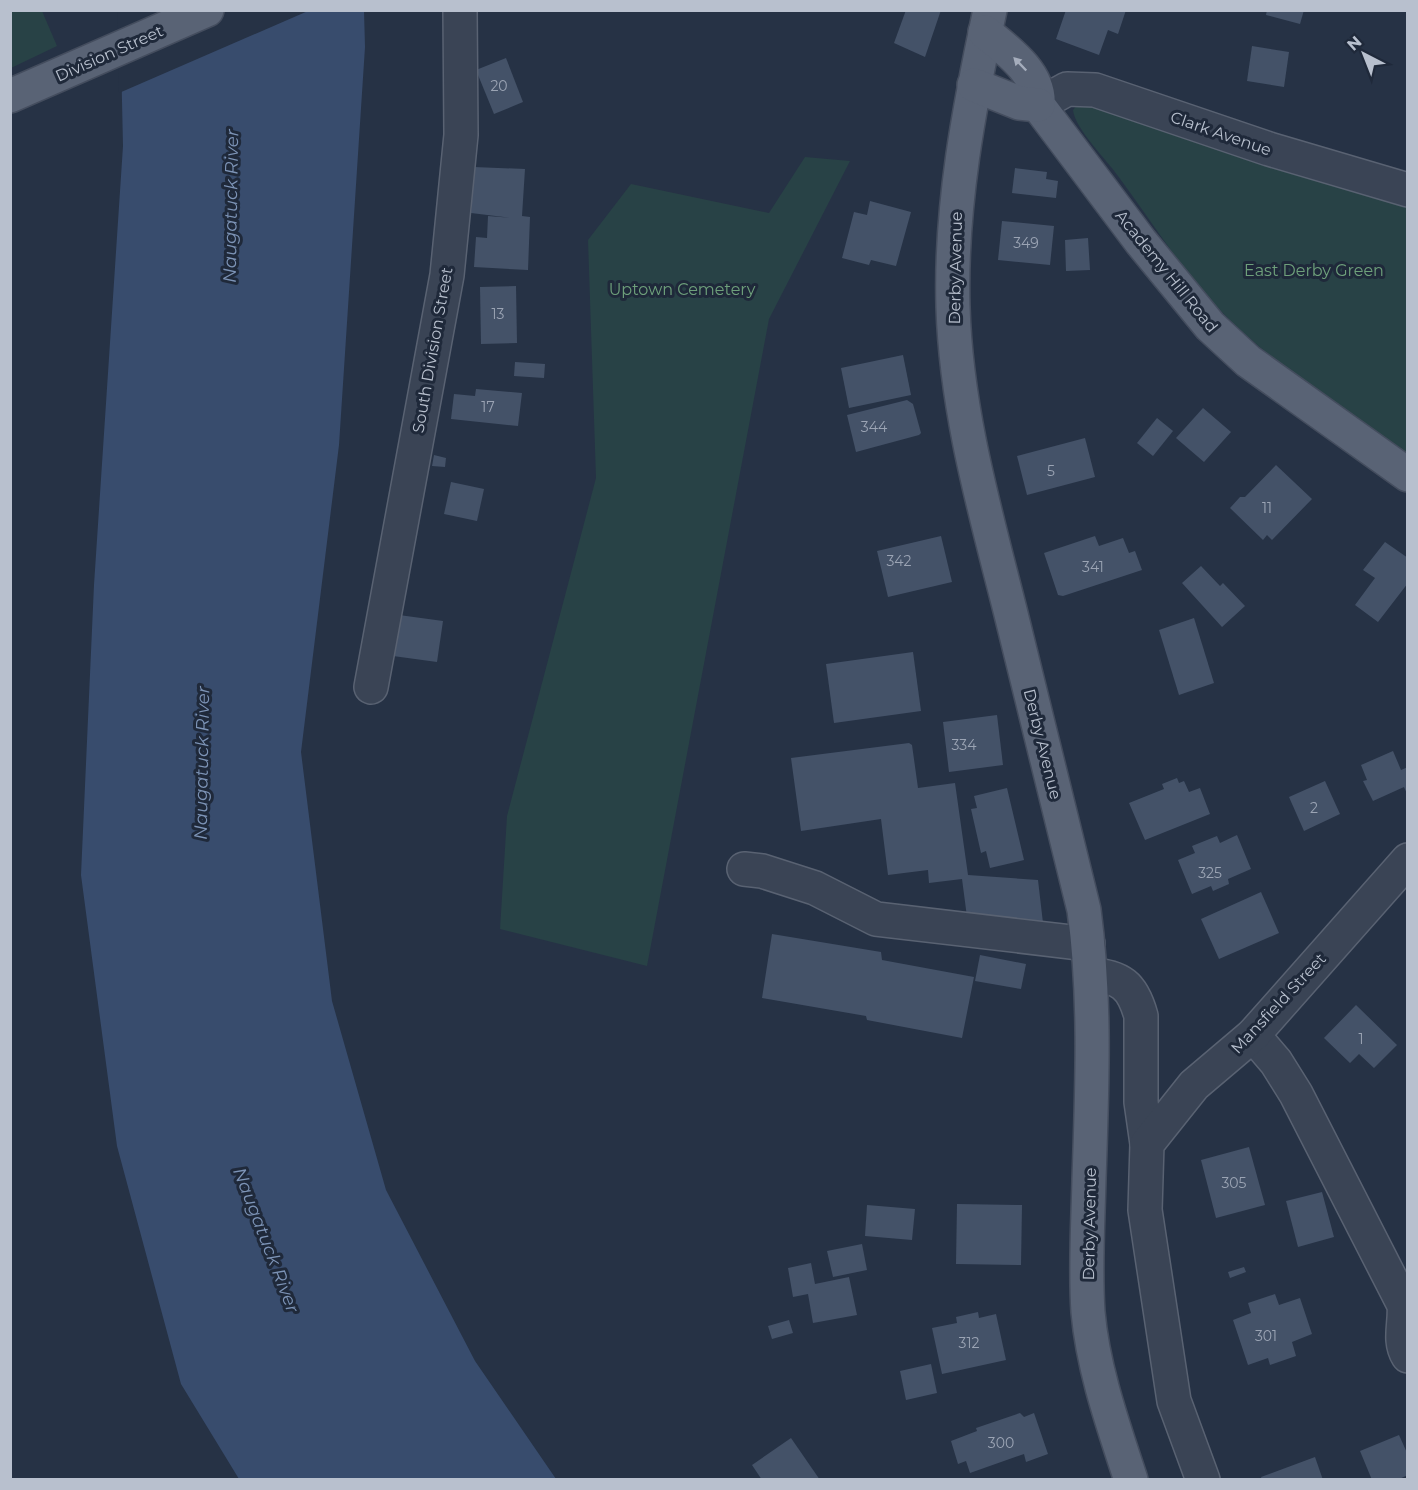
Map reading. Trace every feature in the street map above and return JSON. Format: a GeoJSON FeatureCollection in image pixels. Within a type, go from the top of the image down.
{"type":"FeatureCollection","features":[{"type":"Feature","properties":{"kind":"main road","name":"Division Street"},"geometry":{"type":"LineString","coordinates":[[10,96],[207,10]]}},
{"type":"Feature","properties":{"kind":"main road","name":"Derby Avenue"},"geometry":{"type":"LineString","coordinates":[[988,22],[974,85],[958,189],[954,236],[953,308],[958,371],[972,459],[1084,910],[1090,959],[1094,1041],[1088,1213],[1088,1310],[1105,1399],[1131,1479]]}},
{"type":"Feature","properties":{"kind":"main road","name":"Academy Hill Road"},"geometry":{"type":"LineString","coordinates":[[988,22],[1033,80],[1038,91],[1038,105],[1141,242],[1210,326],[1248,361],[1407,475]]}},
{"type":"Feature","properties":{"kind":"main road"},"geometry":{"type":"LineString","coordinates":[[974,85],[1019,103],[1038,105]]}},
{"type":"Feature","properties":{"kind":"street","name":"South Division Street"},"geometry":{"type":"LineString","coordinates":[[371,687],[447,275],[461,135],[460,10]]}},
{"type":"Feature","properties":{"kind":"street","name":"Clark Avenue"},"geometry":{"type":"LineString","coordinates":[[1038,105],[1067,88],[1095,90],[1269,149],[1407,190]]}},
{"type":"Feature","properties":{"kind":"street","name":"Mansfield Street"},"geometry":{"type":"LineString","coordinates":[[1147,1144],[1194,1085],[1253,1035],[1407,860]]}},
{"type":"Feature","properties":{"kind":"street"},"geometry":{"type":"LineString","coordinates":[[744,869],[762,871],[814,888],[876,919],[1090,959],[1123,983],[1138,1005],[1141,1016],[1141,1102],[1147,1144],[1145,1210],[1174,1401],[1203,1479]]}},
{"type":"Feature","properties":{"kind":"street"},"geometry":{"type":"LineString","coordinates":[[1253,1035],[1276,1062],[1296,1094],[1404,1305],[1406,1318],[1401,1346],[1407,1356]]}},
{"type":"Feature","properties":{"kind":"green space"},"geometry":{"type":"Polygon","coordinates":[[[11,10],[42,11],[57,46],[11,68],[11,10]]]}},
{"type":"Feature","properties":{"kind":"green space","name":"East Derby Green"},"geometry":{"type":"Polygon","coordinates":[[[1079,103],[1087,103],[1407,206],[1407,454],[1284,367],[1217,307],[1190,276],[1118,176],[1085,135],[1073,110],[1079,103]]]}},
{"type":"Feature","properties":{"kind":"green space","name":"Uptown Cemetery"},"geometry":{"type":"Polygon","coordinates":[[[805,157],[850,161],[769,319],[647,966],[500,929],[507,816],[596,478],[588,240],[631,184],[769,213],[805,157]]]}},
{"type":"Feature","properties":{"kind":"water","name":"Naugatuck River"},"geometry":{"type":"Polygon","coordinates":[[[120,11],[364,11],[365,47],[339,445],[301,752],[332,1001],[386,1190],[475,1361],[556,1479],[239,1479],[181,1384],[117,1146],[81,875],[94,585],[123,146],[120,11]]]}},
{"type":"Feature","properties":{"kind":"pier"},"geometry":{"type":"Polygon","coordinates":[[[117,10],[308,11],[119,93],[117,10]]]}},
{"type":"Feature","properties":{"kind":"building"},"geometry":{"type":"Polygon","coordinates":[[[906,10],[941,10],[925,57],[894,43],[906,10]]]}},
{"type":"Feature","properties":{"kind":"building"},"geometry":{"type":"Polygon","coordinates":[[[1066,10],[1126,10],[1118,34],[1108,30],[1099,55],[1056,39],[1066,10]]]}},
{"type":"Feature","properties":{"kind":"building"},"geometry":{"type":"Polygon","coordinates":[[[1267,10],[1304,10],[1300,24],[1266,15],[1267,10]]]}},
{"type":"Feature","properties":{"kind":"building"},"geometry":{"type":"Polygon","coordinates":[[[1252,46],[1289,52],[1284,87],[1247,81],[1252,46]]]}},
{"type":"Feature","properties":{"kind":"building"},"geometry":{"type":"Polygon","coordinates":[[[506,58],[523,102],[494,114],[476,70],[506,58]]]}},
{"type":"Feature","properties":{"kind":"building"},"geometry":{"type":"Polygon","coordinates":[[[474,167],[525,169],[522,216],[530,217],[528,270],[474,267],[476,237],[487,238],[488,216],[513,218],[471,213],[474,167]]]}},
{"type":"Feature","properties":{"kind":"building"},"geometry":{"type":"Polygon","coordinates":[[[1015,168],[1047,172],[1046,179],[1058,181],[1056,198],[1012,193],[1015,168]]]}},
{"type":"Feature","properties":{"kind":"building"},"geometry":{"type":"Polygon","coordinates":[[[870,201],[911,212],[896,266],[871,260],[869,265],[842,258],[854,212],[867,215],[870,201]]]}},
{"type":"Feature","properties":{"kind":"building"},"geometry":{"type":"Polygon","coordinates":[[[1002,221],[1054,226],[1050,265],[998,260],[1002,221]]]}},
{"type":"Feature","properties":{"kind":"building"},"geometry":{"type":"Polygon","coordinates":[[[1088,238],[1090,270],[1066,271],[1065,240],[1088,238]]]}},
{"type":"Feature","properties":{"kind":"building"},"geometry":{"type":"Polygon","coordinates":[[[516,286],[517,343],[481,344],[480,287],[516,286]]]}},
{"type":"Feature","properties":{"kind":"building"},"geometry":{"type":"Polygon","coordinates":[[[903,355],[911,395],[849,408],[841,368],[903,355]]]}},
{"type":"Feature","properties":{"kind":"building"},"geometry":{"type":"Polygon","coordinates":[[[515,362],[545,364],[544,378],[514,376],[515,362]]]}},
{"type":"Feature","properties":{"kind":"building"},"geometry":{"type":"Polygon","coordinates":[[[476,389],[522,393],[518,426],[451,419],[454,394],[475,396],[476,389]]]}},
{"type":"Feature","properties":{"kind":"building"},"geometry":{"type":"Polygon","coordinates":[[[907,400],[913,404],[921,433],[856,452],[847,415],[907,400]]]}},
{"type":"Feature","properties":{"kind":"building"},"geometry":{"type":"Polygon","coordinates":[[[1203,408],[1231,432],[1204,462],[1176,438],[1203,408]]]}},
{"type":"Feature","properties":{"kind":"building"},"geometry":{"type":"Polygon","coordinates":[[[1157,418],[1173,431],[1153,456],[1137,443],[1157,418]]]}},
{"type":"Feature","properties":{"kind":"building"},"geometry":{"type":"Polygon","coordinates":[[[1085,438],[1095,477],[1027,495],[1017,456],[1085,438]]]}},
{"type":"Feature","properties":{"kind":"building"},"geometry":{"type":"Polygon","coordinates":[[[434,455],[446,458],[445,467],[432,466],[434,455]]]}},
{"type":"Feature","properties":{"kind":"building"},"geometry":{"type":"Polygon","coordinates":[[[1276,465],[1312,499],[1272,540],[1267,535],[1263,540],[1230,508],[1240,497],[1245,497],[1276,465]]]}},
{"type":"Feature","properties":{"kind":"building"},"geometry":{"type":"Polygon","coordinates":[[[451,482],[484,489],[477,521],[444,514],[451,482]]]}},
{"type":"Feature","properties":{"kind":"building"},"geometry":{"type":"Polygon","coordinates":[[[941,536],[952,582],[888,597],[877,551],[941,536]]]}},
{"type":"Feature","properties":{"kind":"building"},"geometry":{"type":"Polygon","coordinates":[[[1095,536],[1099,546],[1123,538],[1129,553],[1135,551],[1142,570],[1063,596],[1058,595],[1044,553],[1095,536]]]}},
{"type":"Feature","properties":{"kind":"building"},"geometry":{"type":"Polygon","coordinates":[[[1385,542],[1408,558],[1408,583],[1378,622],[1355,605],[1375,578],[1363,570],[1385,542]]]}},
{"type":"Feature","properties":{"kind":"building"},"geometry":{"type":"Polygon","coordinates":[[[1201,566],[1220,586],[1223,583],[1245,606],[1222,627],[1182,583],[1201,566]]]}},
{"type":"Feature","properties":{"kind":"building"},"geometry":{"type":"Polygon","coordinates":[[[399,615],[443,621],[437,662],[393,656],[399,615]]]}},
{"type":"Feature","properties":{"kind":"building"},"geometry":{"type":"Polygon","coordinates":[[[1194,618],[1214,683],[1179,695],[1159,630],[1194,618]]]}},
{"type":"Feature","properties":{"kind":"building"},"geometry":{"type":"Polygon","coordinates":[[[913,652],[921,711],[834,723],[826,664],[913,652]]]}},
{"type":"Feature","properties":{"kind":"building"},"geometry":{"type":"Polygon","coordinates":[[[997,715],[1003,765],[949,772],[943,722],[997,715]]]}},
{"type":"Feature","properties":{"kind":"building"},"geometry":{"type":"Polygon","coordinates":[[[909,743],[912,745],[918,788],[955,783],[968,875],[1038,880],[1043,923],[967,917],[962,879],[929,883],[928,870],[888,875],[881,819],[801,831],[791,758],[909,743]]]}},
{"type":"Feature","properties":{"kind":"building"},"geometry":{"type":"Polygon","coordinates":[[[1393,751],[1401,770],[1408,767],[1408,796],[1404,787],[1373,801],[1363,781],[1367,780],[1361,765],[1393,751]]]}},
{"type":"Feature","properties":{"kind":"building"},"geometry":{"type":"Polygon","coordinates":[[[1177,778],[1179,783],[1184,781],[1189,792],[1200,788],[1210,814],[1145,840],[1129,803],[1164,789],[1162,784],[1177,778]]]}},
{"type":"Feature","properties":{"kind":"building"},"geometry":{"type":"Polygon","coordinates":[[[1325,781],[1340,814],[1304,831],[1289,797],[1325,781]]]}},
{"type":"Feature","properties":{"kind":"building"},"geometry":{"type":"Polygon","coordinates":[[[1007,788],[1024,860],[990,868],[986,851],[981,853],[971,809],[977,808],[974,796],[1007,788]]]}},
{"type":"Feature","properties":{"kind":"building"},"geometry":{"type":"Polygon","coordinates":[[[1237,835],[1251,869],[1228,879],[1229,884],[1213,891],[1211,886],[1192,894],[1178,860],[1195,853],[1192,846],[1217,836],[1220,843],[1237,835]]]}},
{"type":"Feature","properties":{"kind":"building"},"geometry":{"type":"Polygon","coordinates":[[[1261,892],[1279,933],[1219,959],[1201,919],[1261,892]]]}},
{"type":"Feature","properties":{"kind":"building"},"geometry":{"type":"Polygon","coordinates":[[[772,934],[881,952],[882,960],[974,977],[962,1038],[867,1020],[866,1016],[762,998],[772,934]]]}},
{"type":"Feature","properties":{"kind":"building"},"geometry":{"type":"Polygon","coordinates":[[[980,955],[1026,964],[1021,989],[975,981],[980,955]]]}},
{"type":"Feature","properties":{"kind":"building"},"geometry":{"type":"Polygon","coordinates":[[[1356,1005],[1397,1045],[1374,1068],[1359,1054],[1350,1063],[1324,1038],[1356,1005]]]}},
{"type":"Feature","properties":{"kind":"building"},"geometry":{"type":"Polygon","coordinates":[[[1249,1147],[1265,1205],[1216,1218],[1201,1160],[1249,1147]]]}},
{"type":"Feature","properties":{"kind":"building"},"geometry":{"type":"Polygon","coordinates":[[[1322,1192],[1334,1237],[1298,1247],[1286,1201],[1322,1192]]]}},
{"type":"Feature","properties":{"kind":"building"},"geometry":{"type":"Polygon","coordinates":[[[957,1204],[1022,1205],[1021,1265],[956,1264],[957,1204]]]}},
{"type":"Feature","properties":{"kind":"building"},"geometry":{"type":"Polygon","coordinates":[[[867,1205],[915,1209],[912,1240],[865,1236],[867,1205]]]}},
{"type":"Feature","properties":{"kind":"building"},"geometry":{"type":"Polygon","coordinates":[[[862,1244],[867,1270],[833,1277],[827,1251],[862,1244]]]}},
{"type":"Feature","properties":{"kind":"building"},"geometry":{"type":"Polygon","coordinates":[[[811,1263],[815,1284],[849,1277],[857,1315],[813,1323],[808,1294],[793,1297],[788,1268],[811,1263]]]}},
{"type":"Feature","properties":{"kind":"building"},"geometry":{"type":"Polygon","coordinates":[[[1244,1267],[1246,1272],[1230,1278],[1228,1272],[1244,1267]]]}},
{"type":"Feature","properties":{"kind":"building"},"geometry":{"type":"Polygon","coordinates":[[[1275,1294],[1279,1305],[1300,1298],[1312,1334],[1292,1342],[1296,1356],[1270,1365],[1268,1358],[1248,1365],[1233,1320],[1251,1313],[1248,1303],[1275,1294]]]}},
{"type":"Feature","properties":{"kind":"building"},"geometry":{"type":"Polygon","coordinates":[[[978,1312],[979,1318],[996,1314],[1006,1360],[942,1374],[932,1328],[957,1323],[956,1317],[978,1312]]]}},
{"type":"Feature","properties":{"kind":"building"},"geometry":{"type":"Polygon","coordinates":[[[789,1320],[793,1333],[772,1339],[768,1326],[789,1320]]]}},
{"type":"Feature","properties":{"kind":"building"},"geometry":{"type":"Polygon","coordinates":[[[931,1364],[937,1393],[906,1400],[900,1371],[931,1364]]]}},
{"type":"Feature","properties":{"kind":"building"},"geometry":{"type":"Polygon","coordinates":[[[1020,1413],[1024,1417],[1034,1413],[1048,1454],[1026,1462],[1024,1454],[970,1473],[966,1461],[958,1464],[951,1441],[977,1431],[976,1428],[1020,1413]]]}},
{"type":"Feature","properties":{"kind":"building"},"geometry":{"type":"Polygon","coordinates":[[[1399,1435],[1408,1455],[1408,1475],[1397,1480],[1372,1480],[1360,1451],[1399,1435]]]}},
{"type":"Feature","properties":{"kind":"building"},"geometry":{"type":"Polygon","coordinates":[[[791,1438],[820,1480],[762,1480],[752,1465],[791,1438]]]}},
{"type":"Feature","properties":{"kind":"building"},"geometry":{"type":"Polygon","coordinates":[[[1315,1457],[1323,1480],[1262,1480],[1261,1477],[1315,1457]]]}}]}
